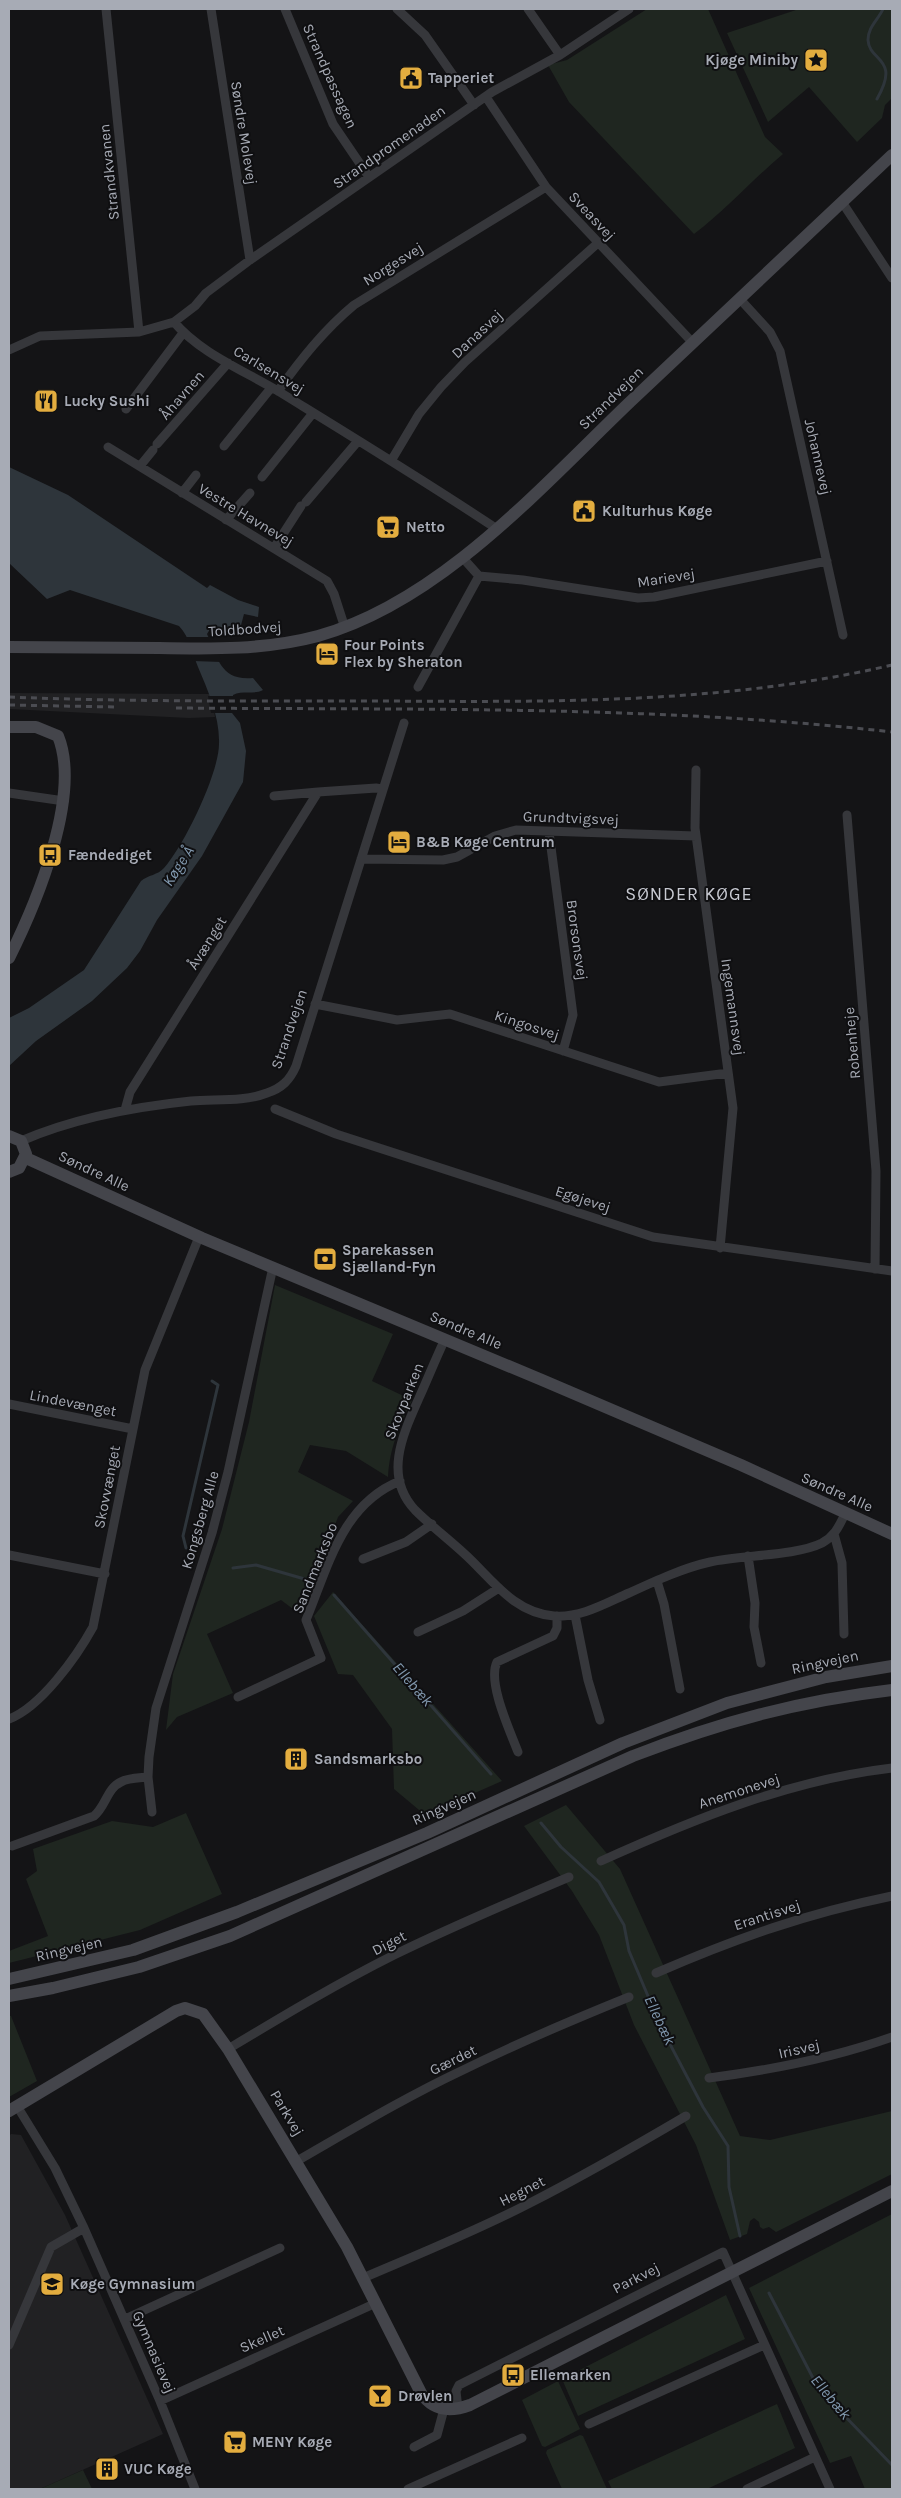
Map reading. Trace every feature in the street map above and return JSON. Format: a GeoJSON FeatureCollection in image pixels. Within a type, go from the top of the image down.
{"type":"FeatureCollection","features":[{"type":"Feature","properties":{"kind":"street","name":"Strandkvanen"},"geometry":{"type":"LineString","coordinates":[[106,9],[139,332]]}},
{"type":"Feature","properties":{"kind":"street","name":"Søndre Molevej"},"geometry":{"type":"LineString","coordinates":[[211,9],[250,260]]}},
{"type":"Feature","properties":{"kind":"street","name":"Strandpassagen"},"geometry":{"type":"LineString","coordinates":[[285,9],[333,124],[369,177]]}},
{"type":"Feature","properties":{"kind":"street"},"geometry":{"type":"LineString","coordinates":[[397,9],[425,35],[474,105]]}},
{"type":"Feature","properties":{"kind":"street"},"geometry":{"type":"LineString","coordinates":[[528,9],[560,55]]}},
{"type":"Feature","properties":{"kind":"street","name":"Strandpromenaden"},"geometry":{"type":"LineString","coordinates":[[174,322],[195,306],[206,293],[250,260],[369,177],[486,97],[560,55],[629,9]]}},
{"type":"Feature","properties":{"kind":"street","name":"Sveasvej"},"geometry":{"type":"LineString","coordinates":[[486,97],[546,187],[693,343]]}},
{"type":"Feature","properties":{"kind":"street","name":"Strandvejen"},"geometry":{"type":"LineString","coordinates":[[462,557],[497,529],[739,298],[892,156]]}},
{"type":"Feature","properties":{"kind":"street","name":"Norgesvej"},"geometry":{"type":"LineString","coordinates":[[275,390],[330,325],[354,304],[546,187]]}},
{"type":"Feature","properties":{"kind":"street"},"geometry":{"type":"LineString","coordinates":[[842,202],[892,278]]}},
{"type":"Feature","properties":{"kind":"street","name":"Danasvej"},"geometry":{"type":"LineString","coordinates":[[391,461],[419,414],[442,387],[466,362],[599,242]]}},
{"type":"Feature","properties":{"kind":"street","name":"Johannevej"},"geometry":{"type":"LineString","coordinates":[[739,298],[776,340],[843,635]]}},
{"type":"Feature","properties":{"kind":"street"},"geometry":{"type":"LineString","coordinates":[[9,350],[40,336],[139,332],[152,330],[174,322]]}},
{"type":"Feature","properties":{"kind":"street","name":"Carlsensvej"},"geometry":{"type":"LineString","coordinates":[[174,322],[183,333],[228,363],[314,413],[497,529]]}},
{"type":"Feature","properties":{"kind":"street"},"geometry":{"type":"LineString","coordinates":[[126,409],[183,333]]}},
{"type":"Feature","properties":{"kind":"street","name":"Åhavnen"},"geometry":{"type":"LineString","coordinates":[[140,466],[228,363]]}},
{"type":"Feature","properties":{"kind":"street"},"geometry":{"type":"LineString","coordinates":[[224,446],[275,390]]}},
{"type":"Feature","properties":{"kind":"street"},"geometry":{"type":"LineString","coordinates":[[262,477],[314,413]]}},
{"type":"Feature","properties":{"kind":"street"},"geometry":{"type":"LineString","coordinates":[[274,548],[304,504],[358,441]]}},
{"type":"Feature","properties":{"kind":"street","name":"Vestre Havnevej"},"geometry":{"type":"LineString","coordinates":[[108,446],[327,581],[334,594],[345,628]]}},
{"type":"Feature","properties":{"kind":"street"},"geometry":{"type":"LineString","coordinates":[[182,493],[196,475]]}},
{"type":"Feature","properties":{"kind":"street"},"geometry":{"type":"LineString","coordinates":[[226,520],[250,493]]}},
{"type":"Feature","properties":{"kind":"street"},"geometry":{"type":"LineString","coordinates":[[418,687],[479,576],[462,557]]}},
{"type":"Feature","properties":{"kind":"street","name":"Toldbodvej"},"geometry":{"type":"LineString","coordinates":[[9,647],[220,649],[280,644],[345,628],[400,602],[462,557]]}},
{"type":"Feature","properties":{"kind":"street","name":"Marievej"},"geometry":{"type":"LineString","coordinates":[[479,576],[524,580],[638,598],[656,597],[826,561]]}},
{"type":"Feature","properties":{"kind":"street","name":"Strandvejen"},"geometry":{"type":"LineString","coordinates":[[15,1138],[126,1110],[191,1101],[256,1097],[281,1087],[291,1077],[404,723]]}},
{"type":"Feature","properties":{"kind":"street"},"geometry":{"type":"LineString","coordinates":[[9,727],[36,727],[58,736],[63,750],[64,801],[60,824],[49,858],[9,958]]}},
{"type":"Feature","properties":{"kind":"street","name":"Ingemannsvej"},"geometry":{"type":"LineString","coordinates":[[696,770],[696,836],[733,1108],[720,1248]]}},
{"type":"Feature","properties":{"kind":"street"},"geometry":{"type":"LineString","coordinates":[[274,796],[382,789]]}},
{"type":"Feature","properties":{"kind":"street","name":"Åvænget"},"geometry":{"type":"LineString","coordinates":[[126,1110],[130,1092],[318,792]]}},
{"type":"Feature","properties":{"kind":"street"},"geometry":{"type":"LineString","coordinates":[[9,793],[64,801]]}},
{"type":"Feature","properties":{"kind":"street","name":"Robenheje"},"geometry":{"type":"LineString","coordinates":[[847,815],[876,1171],[875,1269]]}},
{"type":"Feature","properties":{"kind":"street","name":"Grundtvigsvej"},"geometry":{"type":"LineString","coordinates":[[361,859],[443,860],[457,857],[495,836],[516,830],[696,836]]}},
{"type":"Feature","properties":{"kind":"street","name":"Brorsonsvej"},"geometry":{"type":"LineString","coordinates":[[549,832],[573,1015],[563,1051]]}},
{"type":"Feature","properties":{"kind":"street","name":"Kingosvej"},"geometry":{"type":"LineString","coordinates":[[315,1004],[397,1020],[450,1014],[659,1082],[728,1073]]}},
{"type":"Feature","properties":{"kind":"street","name":"Egøjevej"},"geometry":{"type":"LineString","coordinates":[[275,1109],[336,1134],[653,1237],[892,1271]]}},
{"type":"Feature","properties":{"kind":"street"},"geometry":{"type":"LineString","coordinates":[[9,1172],[19,1168],[26,1158],[26,1149],[15,1138]]}},
{"type":"Feature","properties":{"kind":"street","name":"Søndre Alle"},"geometry":{"type":"LineString","coordinates":[[26,1158],[199,1237],[741,1465],[892,1534]]}},
{"type":"Feature","properties":{"kind":"street","name":"Skovvænget"},"geometry":{"type":"LineString","coordinates":[[9,1718],[29,1708],[43,1695],[84,1644],[93,1626],[150,1352],[199,1237]]}},
{"type":"Feature","properties":{"kind":"street","name":"Kongsberg Alle"},"geometry":{"type":"LineString","coordinates":[[152,1812],[148,1757],[156,1708],[212,1533],[228,1472],[273,1267]]}},
{"type":"Feature","properties":{"kind":"street","name":"Skovparken"},"geometry":{"type":"LineString","coordinates":[[445,1339],[403,1434],[398,1462],[400,1481],[406,1498],[416,1510],[453,1542],[515,1604],[531,1611],[557,1616],[575,1614],[599,1607],[657,1581],[711,1562],[811,1547],[834,1534]]}},
{"type":"Feature","properties":{"kind":"street","name":"Lindevænget"},"geometry":{"type":"LineString","coordinates":[[9,1404],[133,1429]]}},
{"type":"Feature","properties":{"kind":"street","name":"Sandmarksbo"},"geometry":{"type":"LineString","coordinates":[[238,1697],[320,1658],[306,1620],[329,1562],[346,1526],[358,1509],[374,1494],[400,1481]]}},
{"type":"Feature","properties":{"kind":"street"},"geometry":{"type":"LineString","coordinates":[[844,1634],[842,1564],[834,1534],[845,1514]]}},
{"type":"Feature","properties":{"kind":"street"},"geometry":{"type":"LineString","coordinates":[[363,1559],[406,1542],[432,1524]]}},
{"type":"Feature","properties":{"kind":"street"},"geometry":{"type":"LineString","coordinates":[[9,1555],[105,1574]]}},
{"type":"Feature","properties":{"kind":"street"},"geometry":{"type":"LineString","coordinates":[[748,1556],[755,1603],[754,1627],[761,1663]]}},
{"type":"Feature","properties":{"kind":"street"},"geometry":{"type":"LineString","coordinates":[[657,1581],[664,1604],[680,1689]]}},
{"type":"Feature","properties":{"kind":"street"},"geometry":{"type":"LineString","coordinates":[[418,1632],[463,1611],[499,1588]]}},
{"type":"Feature","properties":{"kind":"street"},"geometry":{"type":"LineString","coordinates":[[575,1614],[588,1680],[600,1720]]}},
{"type":"Feature","properties":{"kind":"street"},"geometry":{"type":"LineString","coordinates":[[518,1752],[500,1704],[494,1672],[495,1666],[497,1662],[553,1636],[557,1628],[557,1616]]}},
{"type":"Feature","properties":{"kind":"street","name":"Ringvejen"},"geometry":{"type":"LineString","coordinates":[[9,1979],[133,1950],[236,1912],[418,1836],[623,1743],[727,1703],[826,1677],[892,1666]]}},
{"type":"Feature","properties":{"kind":"street"},"geometry":{"type":"LineString","coordinates":[[9,1996],[53,1988],[139,1967],[230,1936],[633,1756],[680,1738],[776,1709],[833,1697],[892,1690]]}},
{"type":"Feature","properties":{"kind":"street","name":"Anemonevej"},"geometry":{"type":"LineString","coordinates":[[600,1861],[665,1832],[752,1800],[815,1782],[892,1768]]}},
{"type":"Feature","properties":{"kind":"street"},"geometry":{"type":"LineString","coordinates":[[12,1846],[94,1816],[102,1809],[112,1788],[121,1781],[148,1777]]}},
{"type":"Feature","properties":{"kind":"street","name":"Diget"},"geometry":{"type":"LineString","coordinates":[[228,2049],[310,2000],[394,1955],[481,1914],[569,1878]]}},
{"type":"Feature","properties":{"kind":"street","name":"Erantisvej"},"geometry":{"type":"LineString","coordinates":[[656,1973],[715,1947],[768,1927],[832,1909],[892,1896]]}},
{"type":"Feature","properties":{"kind":"street","name":"Gærdet"},"geometry":{"type":"LineString","coordinates":[[297,2161],[378,2114],[459,2071],[543,2032],[629,1997]]}},
{"type":"Feature","properties":{"kind":"street","name":"Parkvej"},"geometry":{"type":"LineString","coordinates":[[13,2109],[176,2011],[185,2008],[203,2014],[228,2049],[297,2161],[363,2278],[421,2393],[428,2402],[444,2409]]}},
{"type":"Feature","properties":{"kind":"street","name":"Irisvej"},"geometry":{"type":"LineString","coordinates":[[709,2078],[787,2066],[892,2037]]}},
{"type":"Feature","properties":{"kind":"street","name":"Gymnasievej"},"geometry":{"type":"LineString","coordinates":[[13,2109],[55,2168],[84,2228],[160,2401],[196,2489]]}},
{"type":"Feature","properties":{"kind":"street","name":"Hegnet"},"geometry":{"type":"LineString","coordinates":[[363,2278],[448,2242],[528,2204],[608,2162],[686,2116]]}},
{"type":"Feature","properties":{"kind":"street"},"geometry":{"type":"LineString","coordinates":[[414,2446],[437,2435],[444,2409],[458,2409],[892,2192]]}},
{"type":"Feature","properties":{"kind":"street"},"geometry":{"type":"LineString","coordinates":[[9,2345],[51,2247],[84,2228]]}},
{"type":"Feature","properties":{"kind":"street"},"geometry":{"type":"LineString","coordinates":[[124,2319],[280,2248]]}},
{"type":"Feature","properties":{"kind":"street","name":"Parkvej"},"geometry":{"type":"LineString","coordinates":[[458,2409],[456,2391],[459,2385],[723,2252],[830,2489]]}},
{"type":"Feature","properties":{"kind":"street","name":"Skellet"},"geometry":{"type":"LineString","coordinates":[[160,2401],[376,2303]]}},
{"type":"Feature","properties":{"kind":"street"},"geometry":{"type":"LineString","coordinates":[[589,2424],[764,2345]]}},
{"type":"Feature","properties":{"kind":"street"},"geometry":{"type":"LineString","coordinates":[[408,2489],[522,2438]]}},
{"type":"Feature","properties":{"kind":"street"},"geometry":{"type":"LineString","coordinates":[[746,2489],[815,2457]]}},
{"type":"Feature","properties":{"kind":"shaded area"},"geometry":{"type":"Polygon","coordinates":[[[647,9],[708,9],[765,137],[783,154],[694,234],[569,102],[548,65],[567,60],[647,9]]]}},
{"type":"Feature","properties":{"kind":"shaded area","name":"Kjøge Miniby"},"geometry":{"type":"Polygon","coordinates":[[[799,9],[892,9],[892,98],[885,105],[882,118],[857,142],[809,87],[768,122],[727,33],[799,9]]]}},
{"type":"Feature","properties":{"kind":"shaded area"},"geometry":{"type":"Polygon","coordinates":[[[9,693],[211,694],[215,717],[189,718],[9,709],[9,693]]]}},
{"type":"Feature","properties":{"kind":"shaded area"},"geometry":{"type":"Polygon","coordinates":[[[275,1285],[393,1334],[372,1381],[412,1400],[393,1446],[388,1477],[346,1451],[310,1445],[298,1472],[353,1501],[338,1517],[317,1574],[297,1612],[281,1600],[207,1634],[233,1693],[177,1717],[166,1730],[173,1674],[222,1529],[249,1422],[275,1285]]]}},
{"type":"Feature","properties":{"kind":"shaded area"},"geometry":{"type":"Polygon","coordinates":[[[333,1592],[502,1781],[425,1815],[394,1789],[392,1729],[353,1675],[338,1674],[314,1616],[333,1592]]]}},
{"type":"Feature","properties":{"kind":"shaded area"},"geometry":{"type":"Polygon","coordinates":[[[566,1805],[620,1869],[740,2136],[770,2140],[892,2111],[892,2174],[776,2232],[769,2227],[763,2229],[754,2218],[750,2221],[747,2234],[730,2240],[696,2145],[634,2025],[599,1935],[572,1891],[524,1826],[566,1805]]]}},
{"type":"Feature","properties":{"kind":"shaded area"},"geometry":{"type":"Polygon","coordinates":[[[186,1813],[222,1894],[140,1930],[9,1963],[9,1951],[48,1936],[26,1879],[37,1871],[33,1849],[112,1821],[153,1827],[186,1813]]]}},
{"type":"Feature","properties":{"kind":"shaded area"},"geometry":{"type":"Polygon","coordinates":[[[9,2016],[11,2016],[37,2081],[9,2097],[9,2016]]]}},
{"type":"Feature","properties":{"kind":"shaded area","name":"Køge Gymnasium"},"geometry":{"type":"Polygon","coordinates":[[[11,2134],[21,2135],[65,2215],[163,2434],[40,2489],[9,2489],[9,2136],[11,2134]]]}},
{"type":"Feature","properties":{"kind":"shaded area"},"geometry":{"type":"Polygon","coordinates":[[[892,2214],[892,2489],[865,2489],[851,2456],[830,2463],[749,2288],[892,2214]]]}},
{"type":"Feature","properties":{"kind":"shaded area"},"geometry":{"type":"Polygon","coordinates":[[[726,2295],[745,2339],[578,2416],[562,2379],[726,2295]]]}},
{"type":"Feature","properties":{"kind":"shaded area"},"geometry":{"type":"Polygon","coordinates":[[[558,2381],[580,2429],[545,2447],[542,2446],[522,2400],[558,2381]]]}},
{"type":"Feature","properties":{"kind":"shaded area"},"geometry":{"type":"Polygon","coordinates":[[[777,2404],[795,2448],[707,2489],[612,2489],[608,2481],[777,2404]]]}},
{"type":"Feature","properties":{"kind":"shaded area"},"geometry":{"type":"Polygon","coordinates":[[[580,2435],[583,2436],[607,2489],[562,2489],[546,2453],[547,2450],[580,2435]]]}},
{"type":"Feature","properties":{"kind":"shaded area"},"geometry":{"type":"Polygon","coordinates":[[[83,2470],[92,2489],[40,2489],[83,2470]]]}},
{"type":"Feature","properties":{"kind":"water","name":"Køge Å"},"geometry":{"type":"Polygon","coordinates":[[[9,467],[68,495],[207,588],[210,585],[238,600],[259,607],[258,617],[244,614],[240,629],[210,629],[207,634],[218,660],[227,672],[242,678],[253,678],[263,690],[233,695],[232,713],[240,723],[246,751],[243,782],[202,856],[157,920],[140,951],[127,968],[92,1001],[36,1041],[9,1066],[9,1018],[29,1008],[84,970],[141,881],[162,870],[172,858],[190,827],[207,790],[217,757],[219,734],[213,704],[206,685],[188,640],[179,626],[70,590],[47,599],[9,563],[9,467]]]}},
{"type":"Feature","properties":{"kind":"pier"},"geometry":{"type":"Polygon","coordinates":[[[185,637],[211,637],[222,662],[193,661],[185,637]]]}},
{"type":"Feature","properties":{"kind":"pier"},"geometry":{"type":"Polygon","coordinates":[[[208,696],[235,696],[235,713],[211,713],[208,696]]]}},
{"type":"Feature","properties":{"kind":"waterway"},"geometry":{"type":"LineString","coordinates":[[877,99],[884,85],[886,75],[882,62],[870,47],[868,35],[883,9]]}},
{"type":"Feature","properties":{"kind":"waterway","name":"Ellebæk"},"geometry":{"type":"LineString","coordinates":[[186,1548],[183,1536],[218,1385],[212,1381]]}},
{"type":"Feature","properties":{"kind":"waterway","name":"Ellebæk"},"geometry":{"type":"LineString","coordinates":[[233,1568],[256,1565],[308,1580]]}},
{"type":"Feature","properties":{"kind":"waterway","name":"Ellebæk"},"geometry":{"type":"LineString","coordinates":[[334,1595],[491,1774]]}},
{"type":"Feature","properties":{"kind":"waterway","name":"Ellebæk"},"geometry":{"type":"LineString","coordinates":[[541,1823],[561,1847],[599,1882],[624,1925],[629,1951],[661,2027],[703,2107],[728,2146],[729,2187],[740,2236]]}},
{"type":"Feature","properties":{"kind":"waterway","name":"Ellebæk"},"geometry":{"type":"LineString","coordinates":[[769,2293],[814,2380],[837,2408],[892,2465]]}},
{"type":"Feature","properties":{"kind":"railway"},"geometry":{"type":"LineString","coordinates":[[9,697],[196,701],[511,701],[639,698],[703,694],[766,687],[829,678],[892,665]]}},
{"type":"Feature","properties":{"kind":"railway"},"geometry":{"type":"LineString","coordinates":[[9,705],[116,707]]}},
{"type":"Feature","properties":{"kind":"railway"},"geometry":{"type":"LineString","coordinates":[[176,708],[445,709],[624,713],[803,723],[892,732]]}},
{"type":"Feature","properties":{"kind":"place","name":"Kjøge Miniby"},"geometry":{"type":"Point","coordinates":[816,60]}},
{"type":"Feature","properties":{"kind":"place","name":"Tapperiet"},"geometry":{"type":"Point","coordinates":[411,78]}},
{"type":"Feature","properties":{"kind":"place","name":"Lucky Sushi"},"geometry":{"type":"Point","coordinates":[46,401]}},
{"type":"Feature","properties":{"kind":"place","name":"Kulturhus Køge"},"geometry":{"type":"Point","coordinates":[584,511]}},
{"type":"Feature","properties":{"kind":"place","name":"Netto"},"geometry":{"type":"Point","coordinates":[388,527]}},
{"type":"Feature","properties":{"kind":"place","name":"Four Points Flex by Sheraton"},"geometry":{"type":"Point","coordinates":[327,654]}},
{"type":"Feature","properties":{"kind":"place","name":"B&B Køge Centrum"},"geometry":{"type":"Point","coordinates":[399,842]}},
{"type":"Feature","properties":{"kind":"place","name":"Fændediget"},"geometry":{"type":"Point","coordinates":[50,855]}},
{"type":"Feature","properties":{"kind":"place","name":"Sparekassen Sjælland-Fyn"},"geometry":{"type":"Point","coordinates":[325,1259]}},
{"type":"Feature","properties":{"kind":"place","name":"Sandsmarksbo"},"geometry":{"type":"Point","coordinates":[296,1759]}},
{"type":"Feature","properties":{"kind":"place","name":"Køge Gymnasium"},"geometry":{"type":"Point","coordinates":[52,2284]}},
{"type":"Feature","properties":{"kind":"place","name":"Ellemarken"},"geometry":{"type":"Point","coordinates":[513,2375]}},
{"type":"Feature","properties":{"kind":"place","name":"Drøvlen"},"geometry":{"type":"Point","coordinates":[380,2396]}},
{"type":"Feature","properties":{"kind":"place","name":"MENY Køge"},"geometry":{"type":"Point","coordinates":[235,2442]}},
{"type":"Feature","properties":{"kind":"place","name":"VUC Køge"},"geometry":{"type":"Point","coordinates":[107,2469]}},
{"type":"Feature","properties":{"kind":"district","name":"SØNDER KØGE"},"geometry":{"type":"Point","coordinates":[689,894]}}]}
